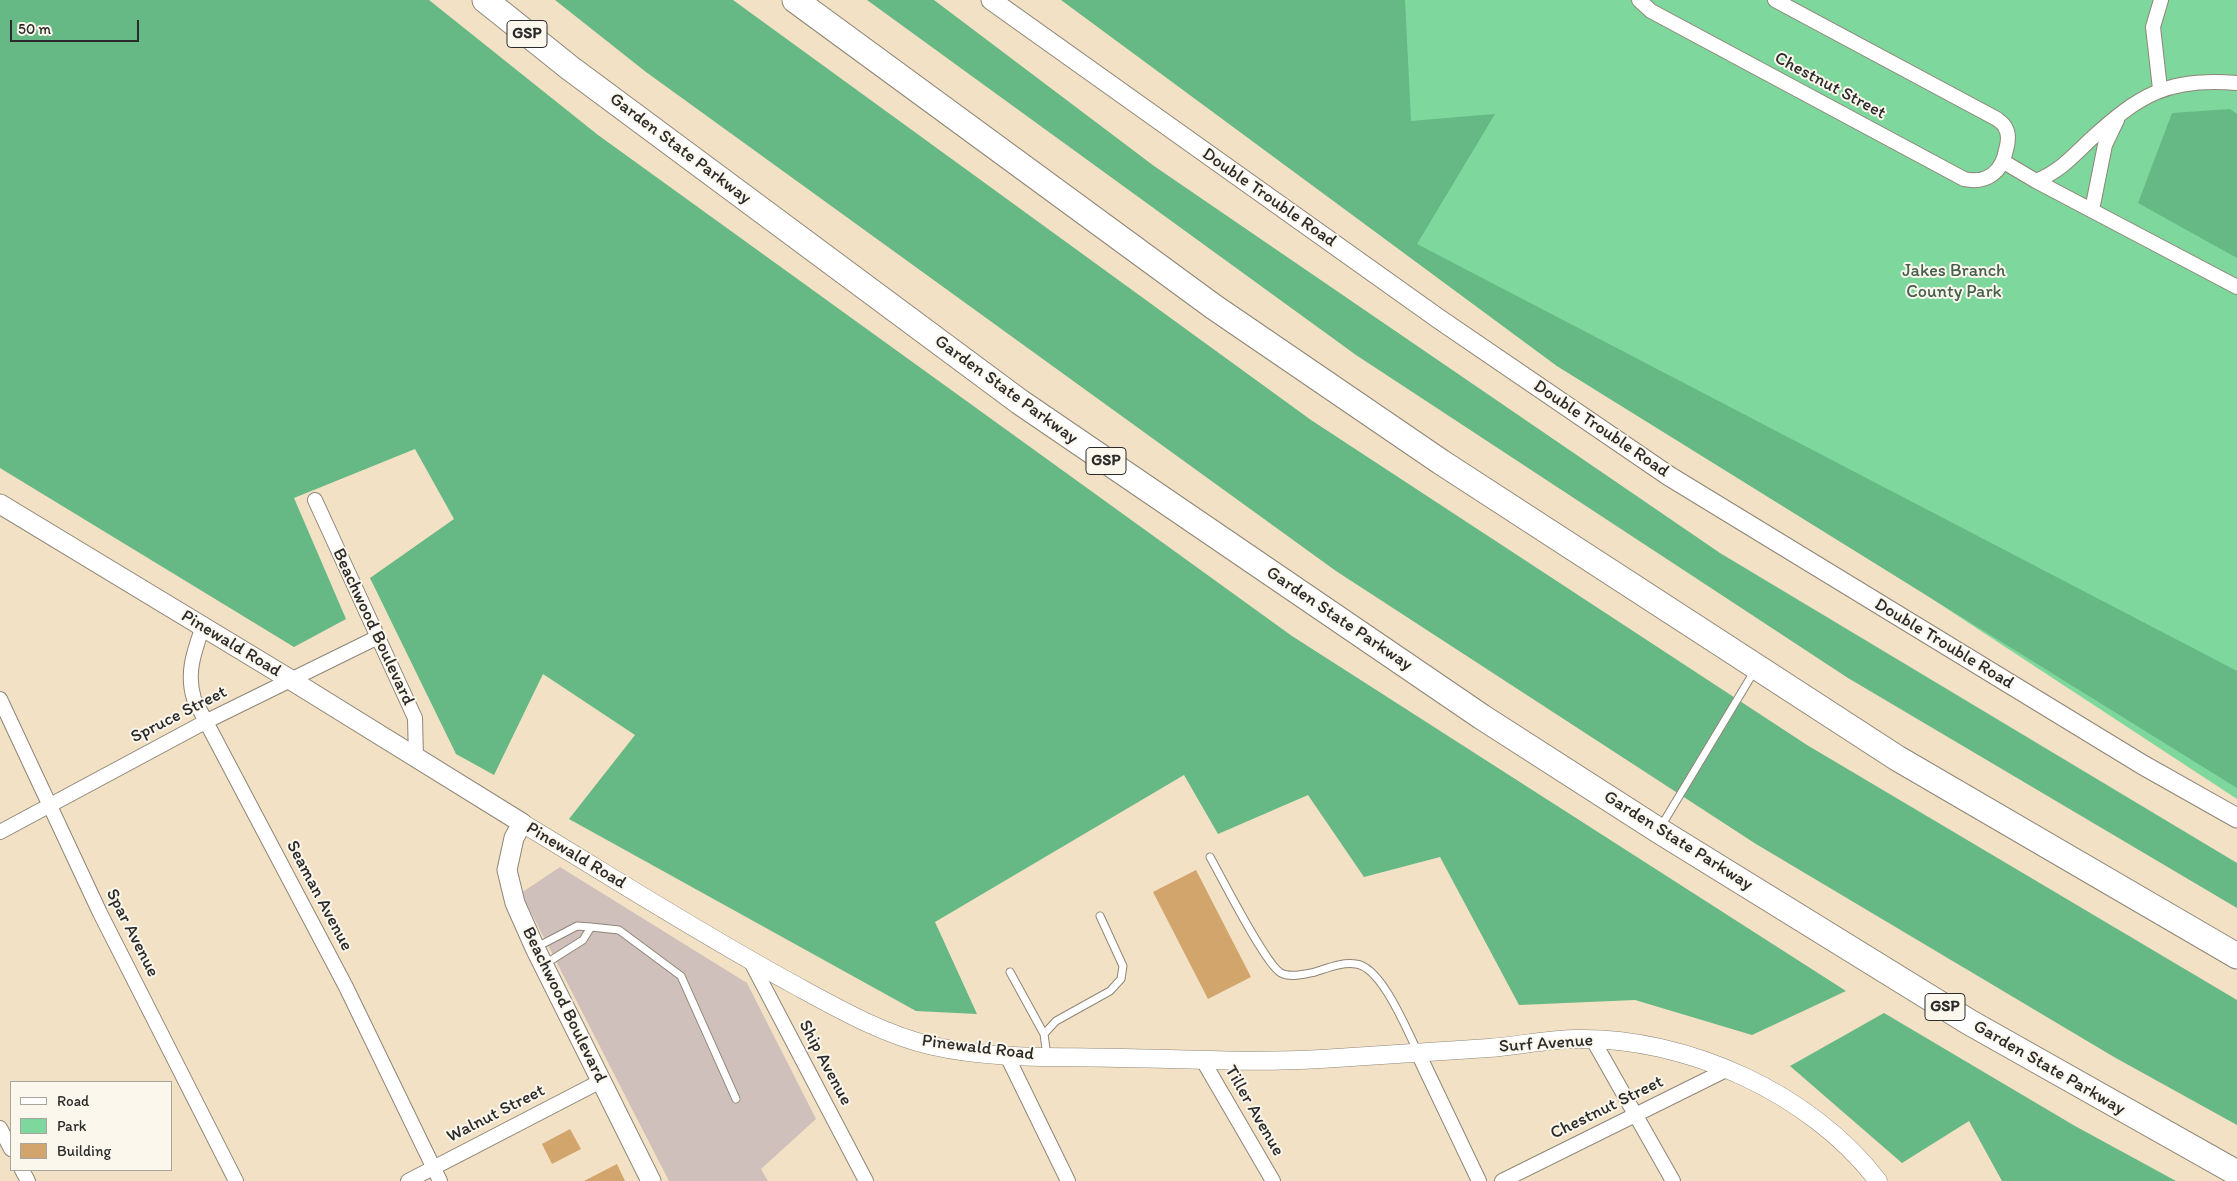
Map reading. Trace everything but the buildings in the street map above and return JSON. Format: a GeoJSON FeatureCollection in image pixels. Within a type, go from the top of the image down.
{"type":"FeatureCollection","features":[{"type":"Feature","properties":{"kind":"highway","name":"Garden State Parkway"},"geometry":{"type":"LineString","coordinates":[[485,0],[570,68],[1020,402],[1482,717],[1658,830],[1969,1022],[2237,1173]]}},
{"type":"Feature","properties":{"kind":"highway"},"geometry":{"type":"LineString","coordinates":[[795,0],[1214,307],[1441,462],[1897,758],[2237,956]]}},
{"type":"Feature","properties":{"kind":"main road","name":"Double Trouble Road"},"geometry":{"type":"LineString","coordinates":[[991,0],[1439,319],[1669,476],[2142,765],[2237,818]]}},
{"type":"Feature","properties":{"kind":"main road","name":"Pinewald Road"},"geometry":{"type":"LineString","coordinates":[[0,504],[291,680],[522,823]]}},
{"type":"Feature","properties":{"kind":"main road","name":"Beachwood Boulevard"},"geometry":{"type":"LineString","coordinates":[[522,823],[514,838],[507,870],[515,903],[535,948],[651,1181]]}},
{"type":"Feature","properties":{"kind":"street","name":"Chestnut Street"},"geometry":{"type":"LineString","coordinates":[[1639,0],[1651,11],[1964,179],[1977,182],[1992,176],[2004,162]]}},
{"type":"Feature","properties":{"kind":"street"},"geometry":{"type":"LineString","coordinates":[[1775,0],[1997,119],[2006,128],[2008,142],[2004,162],[2036,181],[2237,287]]}},
{"type":"Feature","properties":{"kind":"street"},"geometry":{"type":"LineString","coordinates":[[2160,89],[2153,27],[2161,0]]}},
{"type":"Feature","properties":{"kind":"street"},"geometry":{"type":"LineString","coordinates":[[2036,181],[2056,173],[2120,112],[2160,89],[2208,81],[2237,84]]}},
{"type":"Feature","properties":{"kind":"street"},"geometry":{"type":"LineString","coordinates":[[2092,210],[2105,145],[2120,112]]}},
{"type":"Feature","properties":{"kind":"street","name":"Beachwood Boulevard"},"geometry":{"type":"LineString","coordinates":[[315,500],[415,718],[416,758]]}},
{"type":"Feature","properties":{"kind":"street","name":"Seaman Avenue"},"geometry":{"type":"LineString","coordinates":[[202,626],[191,660],[190,684],[205,722],[346,987],[440,1181]]}},
{"type":"Feature","properties":{"kind":"street","name":"Spruce Street"},"geometry":{"type":"LineString","coordinates":[[0,832],[205,722],[378,637]]}},
{"type":"Feature","properties":{"kind":"street","name":"Spar Avenue"},"geometry":{"type":"LineString","coordinates":[[0,699],[100,913],[236,1181]]}},
{"type":"Feature","properties":{"kind":"street","name":"Pinewald Road"},"geometry":{"type":"LineString","coordinates":[[522,823],[751,962],[849,1014],[904,1037],[934,1046],[1006,1056],[1202,1059]]}},
{"type":"Feature","properties":{"kind":"street","name":"Ship Avenue"},"geometry":{"type":"LineString","coordinates":[[751,962],[866,1181]]}},
{"type":"Feature","properties":{"kind":"street","name":"Surf Avenue"},"geometry":{"type":"LineString","coordinates":[[1202,1059],[1293,1061],[1493,1048],[1577,1039],[1643,1044],[1698,1058],[1756,1082],[1803,1110],[1840,1140],[1878,1181]]}},
{"type":"Feature","properties":{"kind":"street"},"geometry":{"type":"LineString","coordinates":[[1593,1040],[1673,1181]]}},
{"type":"Feature","properties":{"kind":"street"},"geometry":{"type":"LineString","coordinates":[[1418,1053],[1479,1181]]}},
{"type":"Feature","properties":{"kind":"street"},"geometry":{"type":"LineString","coordinates":[[1006,1056],[1068,1181]]}},
{"type":"Feature","properties":{"kind":"street","name":"Tiller Avenue"},"geometry":{"type":"LineString","coordinates":[[1202,1059],[1273,1181]]}},
{"type":"Feature","properties":{"kind":"street","name":"Chestnut Street"},"geometry":{"type":"LineString","coordinates":[[1502,1181],[1728,1069]]}},
{"type":"Feature","properties":{"kind":"street","name":"Walnut Street"},"geometry":{"type":"LineString","coordinates":[[408,1181],[601,1081]]}},
{"type":"Feature","properties":{"kind":"street"},"geometry":{"type":"LineString","coordinates":[[0,1128],[10,1147]]}},
{"type":"Feature","properties":{"kind":"lane"},"geometry":{"type":"LineString","coordinates":[[1658,830],[1756,667]]}},
{"type":"Feature","properties":{"kind":"lane"},"geometry":{"type":"LineString","coordinates":[[1210,857],[1267,959],[1282,974],[1298,975],[1337,965],[1357,964],[1369,970],[1380,982],[1418,1053]]}},
{"type":"Feature","properties":{"kind":"lane"},"geometry":{"type":"LineString","coordinates":[[1044,1034],[1056,1021],[1110,991],[1121,979],[1123,966],[1100,916]]}},
{"type":"Feature","properties":{"kind":"lane"},"geometry":{"type":"LineString","coordinates":[[535,948],[577,926],[619,930],[681,976],[736,1099]]}},
{"type":"Feature","properties":{"kind":"lane"},"geometry":{"type":"LineString","coordinates":[[544,966],[583,940],[591,927]]}},
{"type":"Feature","properties":{"kind":"lane"},"geometry":{"type":"LineString","coordinates":[[1010,972],[1044,1034],[1047,1056]]}},
{"type":"Feature","properties":{"kind":"shaded area"},"geometry":{"type":"Polygon","coordinates":[[[560,867],[747,983],[816,1119],[761,1169],[768,1181],[669,1181],[521,893],[560,867]]]}},
{"type":"Feature","properties":{"kind":"green space"},"geometry":{"type":"Polygon","coordinates":[[[0,0],[429,0],[598,135],[1292,636],[1846,991],[1752,1035],[1635,1000],[1519,1005],[1440,857],[1364,877],[1308,795],[1218,834],[1184,775],[935,922],[977,1014],[916,1011],[569,819],[635,735],[543,674],[494,775],[456,754],[370,578],[454,519],[415,449],[294,498],[346,619],[294,647],[0,468],[0,0]]]}},
{"type":"Feature","properties":{"kind":"green space"},"geometry":{"type":"Polygon","coordinates":[[[555,0],[733,0],[1311,420],[1807,745],[2237,1000],[2237,1125],[2114,1057],[1756,844],[1336,571],[646,72],[555,0]]]}},
{"type":"Feature","properties":{"kind":"green space"},"geometry":{"type":"Polygon","coordinates":[[[867,0],[934,0],[1154,166],[1720,553],[2237,863],[2237,908],[1848,678],[1356,355],[867,0]]]}},
{"type":"Feature","properties":{"kind":"green space"},"geometry":{"type":"Polygon","coordinates":[[[1061,0],[1405,0],[1411,121],[1495,114],[1417,244],[2237,671],[2237,788],[1557,366],[1061,0]]]}},
{"type":"Feature","properties":{"kind":"green space","name":"Jakes Branch County Park"},"geometry":{"type":"Polygon","coordinates":[[[1063,0],[2237,0],[2237,799],[1923,593],[1557,366],[1063,0]]]}},
{"type":"Feature","properties":{"kind":"green space"},"geometry":{"type":"Polygon","coordinates":[[[2230,109],[2237,114],[2237,258],[2138,203],[2172,113],[2230,109]]]}},
{"type":"Feature","properties":{"kind":"green space"},"geometry":{"type":"Polygon","coordinates":[[[1884,1013],[2075,1126],[2176,1181],[2002,1181],[1969,1121],[1902,1163],[1790,1066],[1884,1013]]]}}]}
